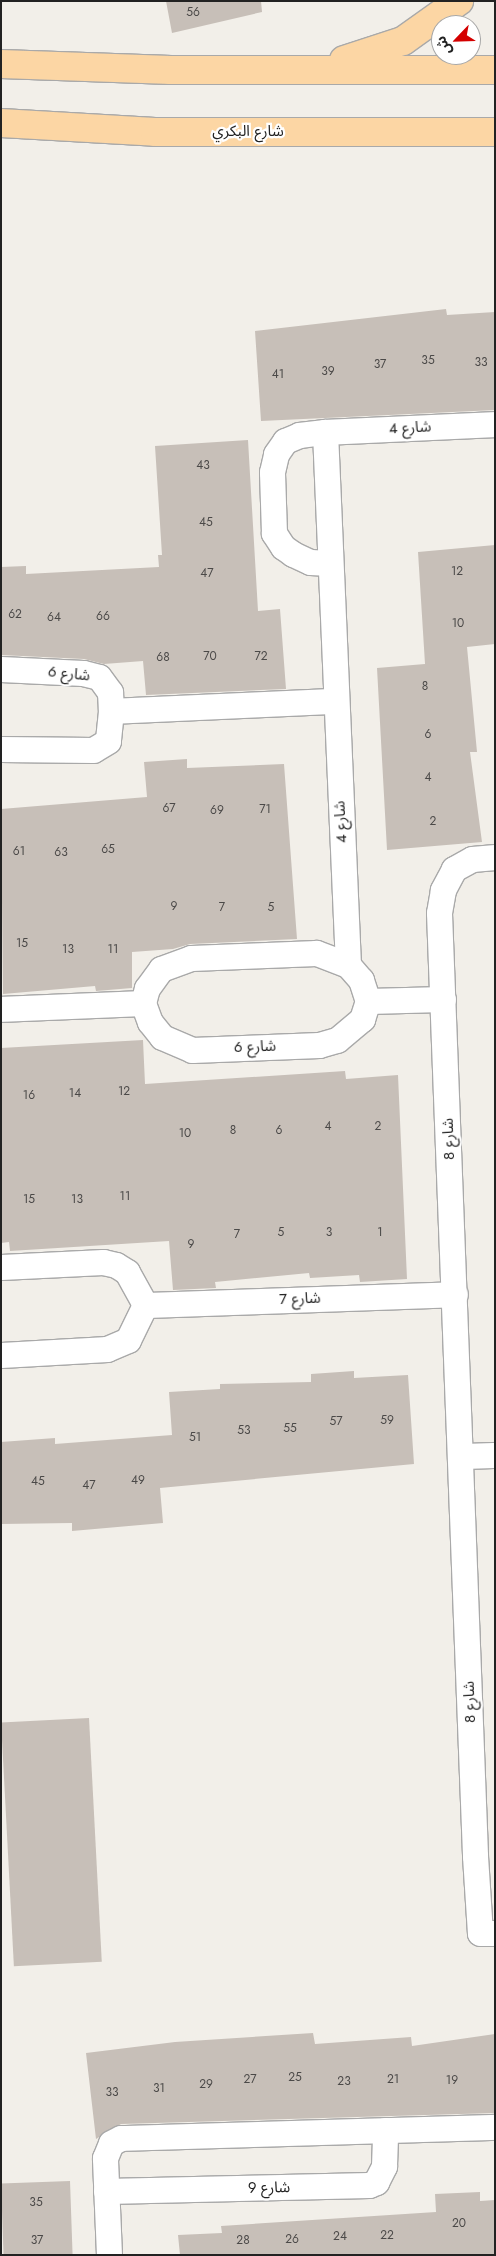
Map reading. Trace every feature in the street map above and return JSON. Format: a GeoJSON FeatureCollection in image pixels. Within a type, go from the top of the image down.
{"type":"FeatureCollection","features":[{"type":"Feature","properties":{"kind":"main road"},"geometry":{"type":"LineString","coordinates":[[306,68],[359,57],[403,41],[459,1]]}},
{"type":"Feature","properties":{"kind":"main road"},"geometry":{"type":"LineString","coordinates":[[1,64],[171,70],[306,68],[495,70]]}},
{"type":"Feature","properties":{"kind":"main road","name":"شارع البكري"},"geometry":{"type":"LineString","coordinates":[[1,123],[155,132],[495,132]]}},
{"type":"Feature","properties":{"kind":"street","name":"شارع 4"},"geometry":{"type":"LineString","coordinates":[[330,563],[310,562],[293,554],[282,547],[274,533],[272,472],[276,454],[286,442],[299,435],[326,432],[495,424]]}},
{"type":"Feature","properties":{"kind":"street","name":"شارع 4"},"geometry":{"type":"LineString","coordinates":[[326,432],[335,701],[348,965]]}},
{"type":"Feature","properties":{"kind":"street","name":"شارع 6"},"geometry":{"type":"LineString","coordinates":[[1,669],[84,673],[99,677],[110,692],[111,711],[108,741],[93,750],[1,749]]}},
{"type":"Feature","properties":{"kind":"street"},"geometry":{"type":"LineString","coordinates":[[111,711],[335,701]]}},
{"type":"Feature","properties":{"kind":"street","name":"شارع 8"},"geometry":{"type":"LineString","coordinates":[[495,857],[472,858],[454,869],[443,890],[440,913],[480,1933],[495,1933]]}},
{"type":"Feature","properties":{"kind":"street"},"geometry":{"type":"LineString","coordinates":[[1,1009],[143,1003],[147,988],[162,970],[191,958],[316,953],[348,965],[361,980],[368,1001],[443,999]]}},
{"type":"Feature","properties":{"kind":"street","name":"شارع 6"},"geometry":{"type":"LineString","coordinates":[[143,1003],[150,1022],[162,1037],[192,1050],[319,1045],[337,1040],[362,1019],[368,1001]]}},
{"type":"Feature","properties":{"kind":"street"},"geometry":{"type":"LineString","coordinates":[[1,1267],[103,1262],[116,1265],[127,1272],[145,1305],[128,1340],[107,1349],[1,1355]]}},
{"type":"Feature","properties":{"kind":"street","name":"شارع 7"},"geometry":{"type":"LineString","coordinates":[[145,1305],[455,1294]]}},
{"type":"Feature","properties":{"kind":"street"},"geometry":{"type":"LineString","coordinates":[[462,1456],[495,1455]]}},
{"type":"Feature","properties":{"kind":"street"},"geometry":{"type":"LineString","coordinates":[[109,2255],[106,2191],[107,2151],[121,2138],[495,2127]]}},
{"type":"Feature","properties":{"kind":"street","name":"شارع 9"},"geometry":{"type":"LineString","coordinates":[[106,2191],[369,2185],[376,2182],[384,2166],[385,2130]]}},
{"type":"Feature","properties":{"kind":"building"},"geometry":{"type":"Polygon","coordinates":[[[166,1],[261,1],[262,12],[172,33],[166,1]]]}},
{"type":"Feature","properties":{"kind":"building"},"geometry":{"type":"Polygon","coordinates":[[[446,309],[447,315],[495,312],[495,410],[261,421],[255,331],[446,309]]]}},
{"type":"Feature","properties":{"kind":"building"},"geometry":{"type":"Polygon","coordinates":[[[248,440],[258,611],[280,609],[286,689],[146,695],[143,661],[104,664],[84,659],[1,655],[1,567],[26,566],[26,574],[159,567],[158,555],[162,555],[155,446],[248,440]]]}},
{"type":"Feature","properties":{"kind":"building"},"geometry":{"type":"Polygon","coordinates":[[[495,545],[495,644],[467,647],[477,752],[470,752],[482,842],[387,850],[377,668],[425,664],[418,552],[495,545]]]}},
{"type":"Feature","properties":{"kind":"building"},"geometry":{"type":"Polygon","coordinates":[[[187,759],[187,768],[284,764],[297,939],[190,944],[173,949],[132,952],[132,988],[96,991],[95,986],[3,994],[1,809],[147,797],[144,762],[187,759]]]}},
{"type":"Feature","properties":{"kind":"building"},"geometry":{"type":"Polygon","coordinates":[[[143,1040],[145,1084],[345,1071],[346,1079],[398,1075],[407,1279],[360,1282],[359,1275],[310,1278],[309,1273],[215,1282],[216,1288],[173,1290],[169,1241],[10,1251],[9,1242],[1,1243],[1,1048],[143,1040]]]}},
{"type":"Feature","properties":{"kind":"building"},"geometry":{"type":"Polygon","coordinates":[[[354,1371],[354,1378],[408,1375],[414,1464],[160,1488],[163,1523],[72,1531],[72,1523],[1,1524],[1,1442],[55,1438],[55,1444],[172,1435],[169,1392],[220,1389],[220,1384],[311,1382],[311,1374],[354,1371]]]}},
{"type":"Feature","properties":{"kind":"building"},"geometry":{"type":"Polygon","coordinates":[[[89,1718],[102,1962],[14,1966],[1,1723],[89,1718]]]}},
{"type":"Feature","properties":{"kind":"building"},"geometry":{"type":"Polygon","coordinates":[[[313,2033],[315,2044],[411,2037],[412,2046],[495,2034],[495,2113],[121,2124],[96,2139],[86,2053],[175,2042],[313,2033]]]}},
{"type":"Feature","properties":{"kind":"building"},"geometry":{"type":"Polygon","coordinates":[[[70,2181],[73,2255],[4,2255],[1,2183],[70,2181]]]}},
{"type":"Feature","properties":{"kind":"building"},"geometry":{"type":"Polygon","coordinates":[[[480,2192],[480,2201],[495,2200],[495,2255],[180,2255],[178,2235],[222,2233],[221,2226],[436,2212],[435,2194],[480,2192]]]}}]}
